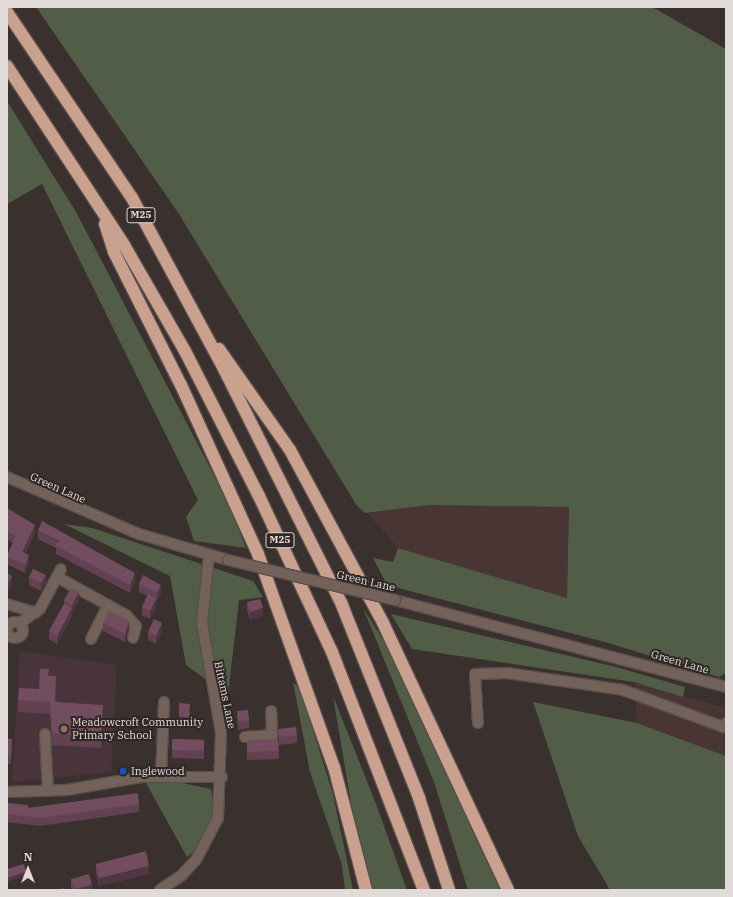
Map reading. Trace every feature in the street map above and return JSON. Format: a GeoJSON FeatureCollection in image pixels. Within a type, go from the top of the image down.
{"type":"FeatureCollection","features":[{"type":"Feature","properties":{"kind":"highway","name":"M25"},"geometry":{"type":"LineString","coordinates":[[7,12],[132,198],[206,332],[342,605],[419,798],[449,890]]}},
{"type":"Feature","properties":{"kind":"highway","name":"M25"},"geometry":{"type":"LineString","coordinates":[[7,66],[100,207],[184,351],[258,494],[332,652],[424,890]]}},
{"type":"Feature","properties":{"kind":"highway","name":"M25"},"geometry":{"type":"LineString","coordinates":[[100,207],[114,252],[181,385],[258,554],[306,680],[334,768],[366,890]]}},
{"type":"Feature","properties":{"kind":"highway","name":"M25"},"geometry":{"type":"LineString","coordinates":[[206,332],[237,370],[294,457],[403,662],[508,890]]}},
{"type":"Feature","properties":{"kind":"highway","name":"M25"},"geometry":{"type":"LineString","coordinates":[[355,849],[359,890]]}},
{"type":"Feature","properties":{"kind":"highway","name":"M25"},"geometry":{"type":"LineString","coordinates":[[494,859],[518,890]]}},
{"type":"Feature","properties":{"kind":"street","name":"Green Lane"},"geometry":{"type":"LineString","coordinates":[[7,477],[126,529],[209,555],[395,600],[726,687]]}},
{"type":"Feature","properties":{"kind":"street","name":"Bittams Lane"},"geometry":{"type":"LineString","coordinates":[[160,890],[181,876],[212,833],[218,818],[222,777],[222,733],[202,640],[203,587],[209,555]]}},
{"type":"Feature","properties":{"kind":"street"},"geometry":{"type":"LineString","coordinates":[[8,636],[9,624],[20,623],[36,614],[59,573],[134,621],[133,638]]}},
{"type":"Feature","properties":{"kind":"street"},"geometry":{"type":"LineString","coordinates":[[7,604],[36,614]]}},
{"type":"Feature","properties":{"kind":"street"},"geometry":{"type":"LineString","coordinates":[[90,640],[108,605]]}},
{"type":"Feature","properties":{"kind":"street"},"geometry":{"type":"LineString","coordinates":[[478,723],[475,674],[506,672],[623,690],[724,727],[726,723]]}},
{"type":"Feature","properties":{"kind":"street"},"geometry":{"type":"LineString","coordinates":[[161,777],[158,724],[164,702]]}},
{"type":"Feature","properties":{"kind":"street"},"geometry":{"type":"LineString","coordinates":[[245,737],[272,735],[271,711]]}},
{"type":"Feature","properties":{"kind":"street"},"geometry":{"type":"LineString","coordinates":[[45,734],[48,791]]}},
{"type":"Feature","properties":{"kind":"street"},"geometry":{"type":"LineString","coordinates":[[7,792],[48,791],[161,777],[222,777]]}},
{"type":"Feature","properties":{"kind":"shaded area"},"geometry":{"type":"Polygon","coordinates":[[[430,505],[569,507],[567,598],[398,548],[367,513],[430,505]]]}},
{"type":"Feature","properties":{"kind":"shaded area","name":"Meadowcroft Community Primary School"},"geometry":{"type":"Polygon","coordinates":[[[20,651],[117,665],[111,772],[12,782],[20,651]]]}},
{"type":"Feature","properties":{"kind":"shaded area"},"geometry":{"type":"Polygon","coordinates":[[[634,682],[726,708],[726,756],[637,723],[634,682]]]}},
{"type":"Feature","properties":{"kind":"green space"},"geometry":{"type":"Polygon","coordinates":[[[36,7],[652,7],[726,49],[726,673],[719,677],[605,642],[387,585],[373,558],[393,562],[398,548],[567,598],[569,507],[430,505],[365,513],[357,506],[179,214],[36,7]]]}},
{"type":"Feature","properties":{"kind":"green space"},"geometry":{"type":"Polygon","coordinates":[[[7,101],[76,212],[227,500],[246,548],[194,541],[186,517],[198,500],[42,184],[7,204],[7,101]]]}},
{"type":"Feature","properties":{"kind":"green space"},"geometry":{"type":"Polygon","coordinates":[[[64,524],[92,528],[253,581],[263,597],[239,600],[228,695],[186,665],[170,576],[64,524]]]}},
{"type":"Feature","properties":{"kind":"green space"},"geometry":{"type":"Polygon","coordinates":[[[363,608],[385,643],[500,890],[468,890],[434,782],[363,608]]]}},
{"type":"Feature","properties":{"kind":"green space"},"geometry":{"type":"Polygon","coordinates":[[[391,614],[616,667],[685,687],[683,697],[634,682],[412,649],[391,614]]]}},
{"type":"Feature","properties":{"kind":"green space"},"geometry":{"type":"Polygon","coordinates":[[[293,682],[300,689],[333,794],[353,890],[345,890],[342,865],[310,772],[293,682]]]}},
{"type":"Feature","properties":{"kind":"green space"},"geometry":{"type":"Polygon","coordinates":[[[333,696],[376,804],[407,890],[373,890],[351,803],[333,696]]]}},
{"type":"Feature","properties":{"kind":"green space"},"geometry":{"type":"Polygon","coordinates":[[[533,702],[637,723],[726,756],[726,890],[610,890],[578,836],[533,702]]]}},
{"type":"Feature","properties":{"kind":"green space"},"geometry":{"type":"Polygon","coordinates":[[[178,782],[211,789],[214,807],[207,841],[187,857],[146,783],[178,782]]]}},
{"type":"Feature","properties":{"kind":"building"},"geometry":{"type":"Polygon","coordinates":[[[7,508],[35,525],[22,552],[29,555],[25,565],[7,556],[16,536],[7,531],[7,508]]]}},
{"type":"Feature","properties":{"kind":"building"},"geometry":{"type":"Polygon","coordinates":[[[42,521],[135,573],[130,585],[56,546],[59,541],[38,531],[42,521]]]}},
{"type":"Feature","properties":{"kind":"building"},"geometry":{"type":"Polygon","coordinates":[[[33,569],[46,575],[41,583],[29,577],[33,569]]]}},
{"type":"Feature","properties":{"kind":"building"},"geometry":{"type":"Polygon","coordinates":[[[7,573],[12,576],[7,585],[7,573]]]}},
{"type":"Feature","properties":{"kind":"building"},"geometry":{"type":"Polygon","coordinates":[[[143,575],[161,585],[157,593],[139,584],[143,575]]]}},
{"type":"Feature","properties":{"kind":"building"},"geometry":{"type":"Polygon","coordinates":[[[71,588],[79,592],[72,605],[64,600],[71,588]]]}},
{"type":"Feature","properties":{"kind":"building"},"geometry":{"type":"Polygon","coordinates":[[[148,594],[156,599],[150,611],[142,607],[148,594]]]}},
{"type":"Feature","properties":{"kind":"building"},"geometry":{"type":"Polygon","coordinates":[[[260,599],[263,608],[250,612],[247,602],[260,599]]]}},
{"type":"Feature","properties":{"kind":"building"},"geometry":{"type":"Polygon","coordinates":[[[64,604],[72,608],[57,636],[49,631],[64,604]]]}},
{"type":"Feature","properties":{"kind":"building"},"geometry":{"type":"Polygon","coordinates":[[[109,611],[129,621],[125,634],[103,623],[109,611]]]}},
{"type":"Feature","properties":{"kind":"building"},"geometry":{"type":"Polygon","coordinates":[[[154,619],[162,623],[156,636],[148,632],[154,619]]]}},
{"type":"Feature","properties":{"kind":"building"},"geometry":{"type":"Polygon","coordinates":[[[40,669],[49,669],[48,676],[56,676],[55,702],[103,705],[101,736],[52,733],[50,702],[18,700],[19,688],[39,689],[40,669]]]}},
{"type":"Feature","properties":{"kind":"building"},"geometry":{"type":"Polygon","coordinates":[[[179,703],[190,704],[189,717],[179,716],[179,703]]]}},
{"type":"Feature","properties":{"kind":"building"},"geometry":{"type":"Polygon","coordinates":[[[248,710],[249,720],[238,721],[237,711],[248,710]]]}},
{"type":"Feature","properties":{"kind":"building"},"geometry":{"type":"Polygon","coordinates":[[[296,727],[297,735],[279,737],[278,729],[296,727]]]}},
{"type":"Feature","properties":{"kind":"building"},"geometry":{"type":"Polygon","coordinates":[[[7,739],[12,739],[11,756],[7,756],[7,739]]]}},
{"type":"Feature","properties":{"kind":"building"},"geometry":{"type":"Polygon","coordinates":[[[172,739],[204,740],[204,751],[172,750],[172,739]]]}},
{"type":"Feature","properties":{"kind":"building"},"geometry":{"type":"Polygon","coordinates":[[[278,739],[279,751],[247,752],[247,740],[278,739]]]}},
{"type":"Feature","properties":{"kind":"building"},"geometry":{"type":"Polygon","coordinates":[[[138,793],[139,804],[40,818],[7,814],[7,803],[28,805],[28,808],[138,793]]]}},
{"type":"Feature","properties":{"kind":"building"},"geometry":{"type":"Polygon","coordinates":[[[146,851],[149,866],[99,878],[96,864],[146,851]]]}},
{"type":"Feature","properties":{"kind":"building"},"geometry":{"type":"Polygon","coordinates":[[[24,864],[26,872],[7,878],[7,869],[24,864]]]}},
{"type":"Feature","properties":{"kind":"building"},"geometry":{"type":"Polygon","coordinates":[[[89,874],[92,885],[74,889],[71,879],[89,874]]]}},
{"type":"Feature","properties":{"kind":"place","name":"Meadowcroft Community Primary School"},"geometry":{"type":"Point","coordinates":[64,729]}},
{"type":"Feature","properties":{"kind":"place","name":"Inglewood"},"geometry":{"type":"Point","coordinates":[123,771]}}]}
